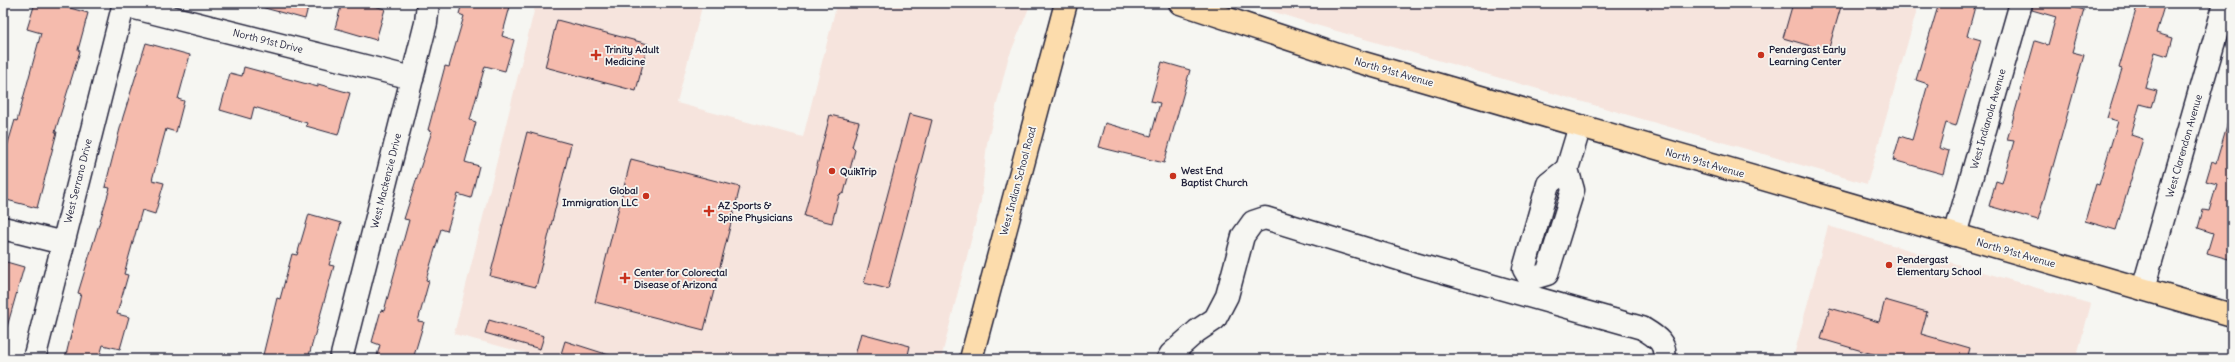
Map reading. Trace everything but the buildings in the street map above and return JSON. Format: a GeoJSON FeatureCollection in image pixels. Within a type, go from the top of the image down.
{"type":"FeatureCollection","features":[{"type":"Feature","properties":{"kind":"main road","name":"West Indian School Road"},"geometry":{"type":"LineString","coordinates":[[971,359],[1066,3]]}},
{"type":"Feature","properties":{"kind":"main road","name":"North 91st Avenue"},"geometry":{"type":"LineString","coordinates":[[1180,3],[1353,60],[2232,315]]}},
{"type":"Feature","properties":{"kind":"street","name":"West Mackenzie Drive"},"geometry":{"type":"LineString","coordinates":[[341,359],[426,23],[428,3]]}},
{"type":"Feature","properties":{"kind":"street","name":"West Indianola Avenue"},"geometry":{"type":"LineString","coordinates":[[1955,235],[2021,3]]}},
{"type":"Feature","properties":{"kind":"street","name":"West Clarendon Avenue"},"geometry":{"type":"LineString","coordinates":[[2143,289],[2225,3]]}},
{"type":"Feature","properties":{"kind":"street","name":"North 91st Drive"},"geometry":{"type":"LineString","coordinates":[[123,4],[412,78]]}},
{"type":"Feature","properties":{"kind":"street","name":"West Serrano Drive"},"geometry":{"type":"LineString","coordinates":[[34,359],[123,4]]}},
{"type":"Feature","properties":{"kind":"street"},"geometry":{"type":"LineString","coordinates":[[1528,287],[1524,269],[1548,184],[1567,169],[1580,126]]}},
{"type":"Feature","properties":{"kind":"street"},"geometry":{"type":"LineString","coordinates":[[1168,359],[1171,354],[1197,331],[1215,319],[1227,296],[1243,236],[1253,222],[1265,218],[1528,287],[1642,328],[1659,339],[1666,350],[1664,359]]}},
{"type":"Feature","properties":{"kind":"street"},"geometry":{"type":"LineString","coordinates":[[3,228],[63,243]]}},
{"type":"Feature","properties":{"kind":"shaded area"},"geometry":{"type":"Polygon","coordinates":[[[536,3],[703,3],[677,103],[803,137],[837,3],[1031,3],[1008,59],[987,143],[981,201],[941,359],[548,359],[454,334],[536,3]]]}},
{"type":"Feature","properties":{"kind":"shaded area","name":"Pendergast Early Learning Center"},"geometry":{"type":"Polygon","coordinates":[[[1246,3],[1919,3],[1867,184],[1309,23],[1246,3]]]}},
{"type":"Feature","properties":{"kind":"shaded area","name":"Pendergast Elementary School"},"geometry":{"type":"Polygon","coordinates":[[[1828,226],[2091,304],[2076,359],[1793,359],[1828,226]]]}},
{"type":"Feature","properties":{"kind":"place","name":"Trinity Adult Medicine"},"geometry":{"type":"Point","coordinates":[596,55]}},
{"type":"Feature","properties":{"kind":"place","name":"Pendergast Early Learning Center"},"geometry":{"type":"Point","coordinates":[1761,55]}},
{"type":"Feature","properties":{"kind":"place","name":"QuikTrip"},"geometry":{"type":"Point","coordinates":[832,171]}},
{"type":"Feature","properties":{"kind":"place","name":"West End Baptist Church"},"geometry":{"type":"Point","coordinates":[1173,176]}},
{"type":"Feature","properties":{"kind":"place","name":"Global Immigration LLC"},"geometry":{"type":"Point","coordinates":[646,196]}},
{"type":"Feature","properties":{"kind":"place","name":"AZ Sports & Spine Physicians"},"geometry":{"type":"Point","coordinates":[709,211]}},
{"type":"Feature","properties":{"kind":"place","name":"Pendergast Elementary School"},"geometry":{"type":"Point","coordinates":[1889,265]}},
{"type":"Feature","properties":{"kind":"place","name":"Center for Colorectal Disease of Arizona"},"geometry":{"type":"Point","coordinates":[625,278]}}]}
